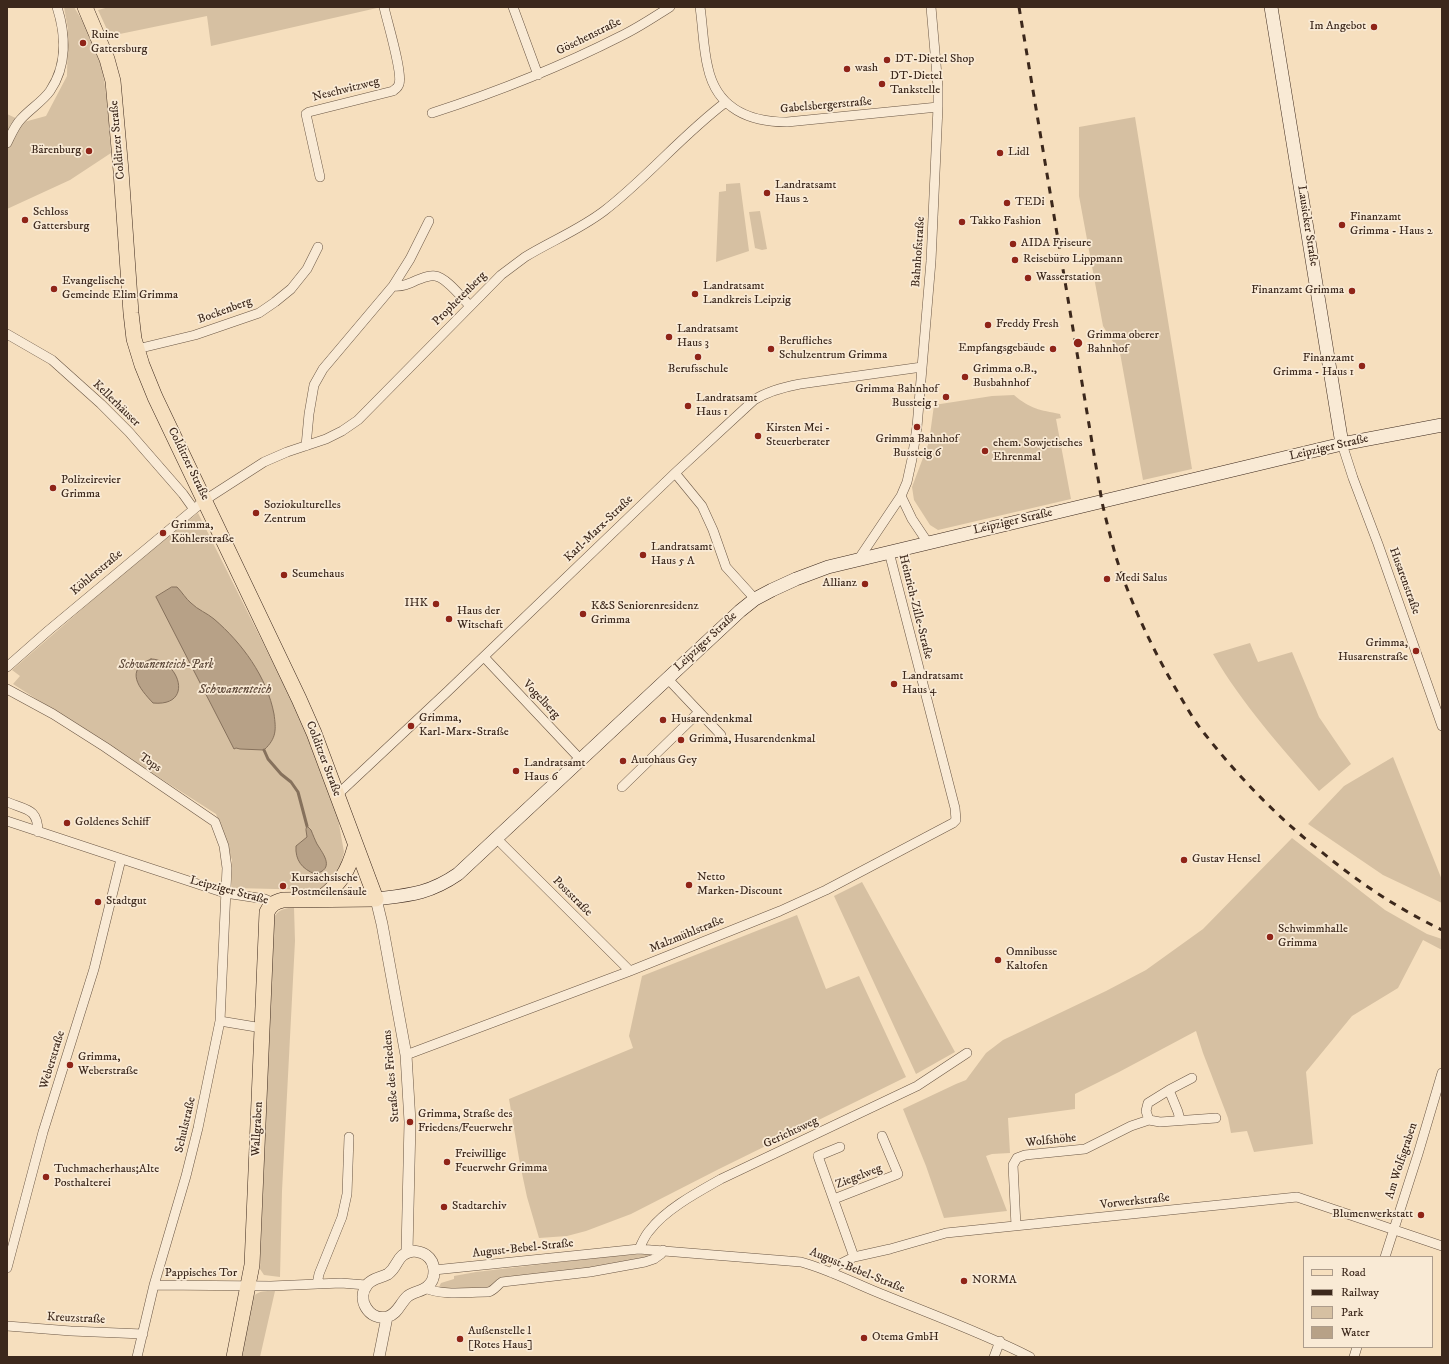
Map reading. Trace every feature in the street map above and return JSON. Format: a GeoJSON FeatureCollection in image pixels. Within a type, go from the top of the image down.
{"type":"FeatureCollection","features":[{"type":"Feature","properties":{"kind":"main road","name":"Colditzer Straße"},"geometry":{"type":"LineString","coordinates":[[85,7],[107,59],[113,81],[131,313],[137,349],[199,504],[299,699],[314,733],[355,847],[376,899]]}},
{"type":"Feature","properties":{"kind":"main road","name":"Lausicker Straße"},"geometry":{"type":"LineString","coordinates":[[1270,7],[1342,444]]}},
{"type":"Feature","properties":{"kind":"main road","name":"Leipziger Straße"},"geometry":{"type":"LineString","coordinates":[[274,903],[283,900],[376,899],[423,892],[443,884],[458,874],[497,839],[580,759],[726,624],[755,599],[796,579],[828,567],[928,542],[1342,444],[1442,425]]}},
{"type":"Feature","properties":{"kind":"main road"},"geometry":{"type":"LineString","coordinates":[[320,899],[335,888],[341,880],[351,863],[355,847]]}},
{"type":"Feature","properties":{"kind":"main road","name":"Wallgraben"},"geometry":{"type":"LineString","coordinates":[[234,1357],[249,1286],[252,1260],[267,912],[269,907],[274,903]]}},
{"type":"Feature","properties":{"kind":"street"},"geometry":{"type":"LineString","coordinates":[[7,143],[20,120],[50,91],[63,64],[64,38],[61,18],[57,7]]}},
{"type":"Feature","properties":{"kind":"street","name":"Neschwitzweg"},"geometry":{"type":"LineString","coordinates":[[320,177],[306,114],[393,91],[398,88],[400,83],[396,56],[384,7]]}},
{"type":"Feature","properties":{"kind":"street"},"geometry":{"type":"LineString","coordinates":[[513,7],[538,75]]}},
{"type":"Feature","properties":{"kind":"street","name":"Göschenstraße"},"geometry":{"type":"LineString","coordinates":[[432,113],[486,96],[538,75],[621,36],[670,7]]}},
{"type":"Feature","properties":{"kind":"street","name":"Gabelsbergerstraße"},"geometry":{"type":"LineString","coordinates":[[700,7],[708,70],[714,85],[726,102],[736,111],[745,115],[772,122],[807,121],[938,107]]}},
{"type":"Feature","properties":{"kind":"street","name":"Bahnhofstraße"},"geometry":{"type":"LineString","coordinates":[[858,560],[901,496],[907,482],[917,428],[932,254],[938,107],[938,86],[931,7]]}},
{"type":"Feature","properties":{"kind":"street","name":"Prophetenberg"},"geometry":{"type":"LineString","coordinates":[[199,504],[264,462],[287,452],[326,439],[342,431],[358,420],[501,275],[525,258],[585,225],[605,210],[633,186],[706,117],[726,102]]}},
{"type":"Feature","properties":{"kind":"street"},"geometry":{"type":"LineString","coordinates":[[306,446],[314,385],[323,369],[394,286],[410,259],[429,221]]}},
{"type":"Feature","properties":{"kind":"street","name":"Bockenberg"},"geometry":{"type":"LineString","coordinates":[[137,349],[195,335],[259,313],[291,289],[307,269],[318,247]]}},
{"type":"Feature","properties":{"kind":"street"},"geometry":{"type":"LineString","coordinates":[[394,286],[407,285],[434,275],[442,278],[470,306]]}},
{"type":"Feature","properties":{"kind":"street","name":"Kellerhäuser"},"geometry":{"type":"LineString","coordinates":[[7,334],[52,360],[101,404],[129,432],[183,494],[199,504]]}},
{"type":"Feature","properties":{"kind":"street","name":"Karl-Marx-Straße"},"geometry":{"type":"LineString","coordinates":[[337,796],[675,473],[746,406],[761,395],[781,388],[800,384],[922,367]]}},
{"type":"Feature","properties":{"kind":"street","name":"Husarenstraße"},"geometry":{"type":"LineString","coordinates":[[1342,444],[1353,478],[1440,711],[1442,726]]}},
{"type":"Feature","properties":{"kind":"street"},"geometry":{"type":"LineString","coordinates":[[675,473],[702,506],[713,530],[726,567],[755,599]]}},
{"type":"Feature","properties":{"kind":"street"},"geometry":{"type":"LineString","coordinates":[[901,496],[918,529],[928,542]]}},
{"type":"Feature","properties":{"kind":"street","name":"Köhlerstraße"},"geometry":{"type":"LineString","coordinates":[[7,667],[199,504]]}},
{"type":"Feature","properties":{"kind":"street","name":"Heinrich-Zille-Straße"},"geometry":{"type":"LineString","coordinates":[[889,552],[955,808]]}},
{"type":"Feature","properties":{"kind":"street","name":"Vogelberg"},"geometry":{"type":"LineString","coordinates":[[484,657],[580,759]]}},
{"type":"Feature","properties":{"kind":"street"},"geometry":{"type":"LineString","coordinates":[[667,678],[720,735]]}},
{"type":"Feature","properties":{"kind":"street","name":"Tops"},"geometry":{"type":"LineString","coordinates":[[7,689],[52,714],[105,747],[215,822],[224,846],[227,868],[225,892]]}},
{"type":"Feature","properties":{"kind":"street"},"geometry":{"type":"LineString","coordinates":[[622,788],[699,712]]}},
{"type":"Feature","properties":{"kind":"street"},"geometry":{"type":"LineString","coordinates":[[7,802],[33,812],[38,820],[38,832]]}},
{"type":"Feature","properties":{"kind":"street","name":"Malzmühlstraße"},"geometry":{"type":"LineString","coordinates":[[406,1055],[630,971],[780,911],[826,890],[950,825],[956,820],[955,808]]}},
{"type":"Feature","properties":{"kind":"street","name":"Leipziger Straße"},"geometry":{"type":"LineString","coordinates":[[7,821],[225,892],[265,899],[274,903]]}},
{"type":"Feature","properties":{"kind":"street","name":"Poststraße"},"geometry":{"type":"LineString","coordinates":[[497,839],[630,971]]}},
{"type":"Feature","properties":{"kind":"street","name":"Weberstraße"},"geometry":{"type":"LineString","coordinates":[[7,1268],[44,1132],[94,969],[121,859]]}},
{"type":"Feature","properties":{"kind":"street","name":"Schulstraße"},"geometry":{"type":"LineString","coordinates":[[136,1357],[154,1286],[194,1147],[216,1045],[220,1021],[225,892]]}},
{"type":"Feature","properties":{"kind":"street","name":"Straße des Friedens"},"geometry":{"type":"LineString","coordinates":[[376,899],[406,1055],[410,1122],[407,1252]]}},
{"type":"Feature","properties":{"kind":"street"},"geometry":{"type":"LineString","coordinates":[[220,1021],[262,1028]]}},
{"type":"Feature","properties":{"kind":"street","name":"Gerichtsweg"},"geometry":{"type":"LineString","coordinates":[[639,1249],[650,1230],[672,1209],[696,1193],[721,1179],[917,1086],[967,1053]]}},
{"type":"Feature","properties":{"kind":"street","name":"Am Wolfsgraben"},"geometry":{"type":"LineString","coordinates":[[1384,1256],[1442,1073]]}},
{"type":"Feature","properties":{"kind":"street"},"geometry":{"type":"LineString","coordinates":[[1149,1120],[1146,1111],[1148,1103],[1192,1078]]}},
{"type":"Feature","properties":{"kind":"street"},"geometry":{"type":"LineString","coordinates":[[1169,1090],[1180,1120]]}},
{"type":"Feature","properties":{"kind":"street","name":"Wolfshöhe"},"geometry":{"type":"LineString","coordinates":[[1016,1226],[1013,1165],[1017,1158],[1025,1155],[1085,1150],[1131,1126],[1149,1120],[1160,1122],[1216,1118]]}},
{"type":"Feature","properties":{"kind":"street","name":"Ziegelweg"},"geometry":{"type":"LineString","coordinates":[[834,1199],[898,1174],[882,1136]]}},
{"type":"Feature","properties":{"kind":"street"},"geometry":{"type":"LineString","coordinates":[[317,1284],[318,1274],[342,1217],[346,1194],[349,1137]]}},
{"type":"Feature","properties":{"kind":"street","name":"Ziegelweg"},"geometry":{"type":"LineString","coordinates":[[840,1147],[818,1156],[854,1257]]}},
{"type":"Feature","properties":{"kind":"street","name":"Vorwerkstraße"},"geometry":{"type":"LineString","coordinates":[[832,1273],[836,1266],[854,1257],[890,1249],[946,1233],[1297,1197],[1442,1246]]}},
{"type":"Feature","properties":{"kind":"street","name":"August-Bebel-Straße"},"geometry":{"type":"LineString","coordinates":[[434,1270],[639,1249],[801,1262],[832,1273],[1000,1341],[1030,1357]]}},
{"type":"Feature","properties":{"kind":"street"},"geometry":{"type":"LineString","coordinates":[[425,1288],[432,1291],[445,1293],[488,1292],[494,1290],[497,1285],[502,1282],[590,1272],[645,1262],[654,1259],[663,1250]]}},
{"type":"Feature","properties":{"kind":"street"},"geometry":{"type":"LineString","coordinates":[[414,1251],[426,1255],[433,1263],[434,1270],[433,1278],[428,1286],[405,1299],[395,1313],[387,1317],[376,1316],[367,1311],[363,1299],[363,1293],[366,1285],[370,1281],[390,1272],[399,1258],[407,1252],[414,1251]]}},
{"type":"Feature","properties":{"kind":"street"},"geometry":{"type":"LineString","coordinates":[[249,1286],[341,1283],[366,1285]]}},
{"type":"Feature","properties":{"kind":"street","name":"Pappisches Tor"},"geometry":{"type":"LineString","coordinates":[[154,1286],[249,1286]]}},
{"type":"Feature","properties":{"kind":"street"},"geometry":{"type":"LineString","coordinates":[[379,1357],[387,1317]]}},
{"type":"Feature","properties":{"kind":"street","name":"Kreuzstraße"},"geometry":{"type":"LineString","coordinates":[[7,1326],[71,1331],[143,1334]]}},
{"type":"Feature","properties":{"kind":"street"},"geometry":{"type":"LineString","coordinates":[[994,1357],[1000,1341]]}},
{"type":"Feature","properties":{"kind":"green space"},"geometry":{"type":"Polygon","coordinates":[[[64,7],[74,7],[89,33],[100,61],[104,80],[111,153],[70,180],[7,209],[7,114],[24,122],[46,116],[67,76],[68,29],[64,7]]]}},
{"type":"Feature","properties":{"kind":"green space"},"geometry":{"type":"Polygon","coordinates":[[[109,7],[377,8],[211,46],[207,16],[110,36],[98,10],[109,7]]]}},
{"type":"Feature","properties":{"kind":"green space"},"geometry":{"type":"Polygon","coordinates":[[[1135,117],[1192,469],[1143,480],[1120,353],[1103,326],[1079,196],[1079,127],[1135,117]]]}},
{"type":"Feature","properties":{"kind":"green space"},"geometry":{"type":"Polygon","coordinates":[[[740,183],[749,251],[716,262],[719,192],[726,191],[726,184],[740,183]]]}},
{"type":"Feature","properties":{"kind":"green space"},"geometry":{"type":"Polygon","coordinates":[[[760,211],[767,249],[762,250],[755,248],[749,212],[760,211]]]}},
{"type":"Feature","properties":{"kind":"green space"},"geometry":{"type":"Polygon","coordinates":[[[1014,395],[1030,406],[1060,414],[1061,418],[1056,419],[1071,499],[938,530],[930,525],[914,500],[912,487],[929,442],[934,405],[992,396],[1014,395]]]}},
{"type":"Feature","properties":{"kind":"green space","name":"Schwanenteich-Park"},"geometry":{"type":"Polygon","coordinates":[[[198,513],[312,741],[335,802],[344,852],[337,878],[319,890],[232,888],[232,860],[216,814],[13,684],[20,676],[12,670],[134,564],[198,513]]]}},
{"type":"Feature","properties":{"kind":"green space"},"geometry":{"type":"Polygon","coordinates":[[[1250,643],[1258,662],[1292,652],[1319,717],[1351,764],[1319,791],[1276,742],[1249,708],[1213,654],[1250,643]]]}},
{"type":"Feature","properties":{"kind":"green space"},"geometry":{"type":"Polygon","coordinates":[[[1393,757],[1442,880],[1442,903],[1383,875],[1308,824],[1344,786],[1393,757]]]}},
{"type":"Feature","properties":{"kind":"green space"},"geometry":{"type":"Polygon","coordinates":[[[1292,838],[1385,910],[1427,934],[1442,939],[1442,950],[1423,940],[1398,988],[1352,1016],[1306,1072],[1313,1144],[1254,1152],[1247,1131],[1231,1133],[1228,1118],[1196,1031],[1075,1094],[1075,1109],[1008,1118],[1010,1153],[992,1154],[986,1156],[1007,1211],[944,1218],[926,1166],[903,1109],[966,1080],[986,1053],[1003,1040],[1106,991],[1146,970],[1203,929],[1292,838]]]}},
{"type":"Feature","properties":{"kind":"green space"},"geometry":{"type":"Polygon","coordinates":[[[862,882],[955,1052],[916,1074],[834,896],[862,882]]]}},
{"type":"Feature","properties":{"kind":"green space"},"geometry":{"type":"Polygon","coordinates":[[[294,907],[295,941],[282,1191],[280,1277],[264,1275],[260,1269],[273,919],[279,911],[294,907]]]}},
{"type":"Feature","properties":{"kind":"green space"},"geometry":{"type":"Polygon","coordinates":[[[797,915],[826,989],[859,976],[906,1077],[631,1214],[586,1231],[567,1236],[539,1238],[527,1197],[509,1099],[633,1048],[629,1036],[642,976],[797,915]]]}},
{"type":"Feature","properties":{"kind":"green space"},"geometry":{"type":"Polygon","coordinates":[[[649,1254],[647,1257],[588,1268],[498,1279],[489,1289],[446,1289],[439,1287],[441,1283],[454,1279],[454,1276],[476,1272],[612,1256],[649,1254]]]}},
{"type":"Feature","properties":{"kind":"green space"},"geometry":{"type":"Polygon","coordinates":[[[275,1291],[260,1357],[239,1357],[252,1298],[260,1292],[275,1291]]]}},
{"type":"Feature","properties":{"kind":"water","name":"Schwanenteich"},"geometry":{"type":"Polygon","coordinates":[[[172,587],[177,587],[187,600],[224,628],[243,650],[259,674],[271,700],[275,724],[275,733],[264,750],[234,749],[156,597],[172,587]]]}},
{"type":"Feature","properties":{"kind":"water"},"geometry":{"type":"Polygon","coordinates":[[[151,659],[161,661],[169,666],[175,674],[178,682],[178,691],[174,698],[166,702],[153,703],[143,691],[137,680],[136,674],[138,668],[143,663],[151,659]]]}},
{"type":"Feature","properties":{"kind":"water"},"geometry":{"type":"Polygon","coordinates":[[[307,826],[311,830],[326,861],[325,869],[315,874],[303,867],[298,860],[296,851],[296,846],[307,837],[307,826]]]}},
{"type":"Feature","properties":{"kind":"waterway"},"geometry":{"type":"LineString","coordinates":[[264,750],[268,759],[281,774],[291,782],[298,792],[307,826]]}},
{"type":"Feature","properties":{"kind":"railway"},"geometry":{"type":"LineString","coordinates":[[1019,7],[1102,502],[1116,557],[1141,622],[1184,703],[1204,733],[1230,764],[1272,809],[1333,861],[1377,893],[1442,930]]}},
{"type":"Feature","properties":{"kind":"place","name":"Im Angebot"},"geometry":{"type":"Point","coordinates":[1374,27]}},
{"type":"Feature","properties":{"kind":"place","name":"Ruine Gattersburg"},"geometry":{"type":"Point","coordinates":[83,43]}},
{"type":"Feature","properties":{"kind":"place","name":"DT-Dietel Shop"},"geometry":{"type":"Point","coordinates":[887,60]}},
{"type":"Feature","properties":{"kind":"place","name":"wash"},"geometry":{"type":"Point","coordinates":[847,69]}},
{"type":"Feature","properties":{"kind":"place","name":"DT-Dietel Tankstelle"},"geometry":{"type":"Point","coordinates":[882,84]}},
{"type":"Feature","properties":{"kind":"place","name":"Bärenburg"},"geometry":{"type":"Point","coordinates":[89,151]}},
{"type":"Feature","properties":{"kind":"place","name":"Lidl"},"geometry":{"type":"Point","coordinates":[1000,153]}},
{"type":"Feature","properties":{"kind":"place","name":"Landratsamt Haus 2"},"geometry":{"type":"Point","coordinates":[767,193]}},
{"type":"Feature","properties":{"kind":"place","name":"TEDi"},"geometry":{"type":"Point","coordinates":[1007,203]}},
{"type":"Feature","properties":{"kind":"place","name":"Schloss Gattersburg"},"geometry":{"type":"Point","coordinates":[25,220]}},
{"type":"Feature","properties":{"kind":"place","name":"Takko Fashion"},"geometry":{"type":"Point","coordinates":[962,222]}},
{"type":"Feature","properties":{"kind":"place","name":"Finanzamt Grimma - Haus 2"},"geometry":{"type":"Point","coordinates":[1342,225]}},
{"type":"Feature","properties":{"kind":"place","name":"AIDA Friseure"},"geometry":{"type":"Point","coordinates":[1013,244]}},
{"type":"Feature","properties":{"kind":"place","name":"Reisebüro Lippmann"},"geometry":{"type":"Point","coordinates":[1015,260]}},
{"type":"Feature","properties":{"kind":"place","name":"Wasserstation"},"geometry":{"type":"Point","coordinates":[1028,278]}},
{"type":"Feature","properties":{"kind":"place","name":"Evangelische Gemeinde Elim Grimma"},"geometry":{"type":"Point","coordinates":[54,289]}},
{"type":"Feature","properties":{"kind":"place","name":"Finanzamt Grimma"},"geometry":{"type":"Point","coordinates":[1352,291]}},
{"type":"Feature","properties":{"kind":"place","name":"Landratsamt Landkreis Leipzig"},"geometry":{"type":"Point","coordinates":[695,294]}},
{"type":"Feature","properties":{"kind":"place","name":"Freddy Fresh"},"geometry":{"type":"Point","coordinates":[988,325]}},
{"type":"Feature","properties":{"kind":"place","name":"Landratsamt Haus 3"},"geometry":{"type":"Point","coordinates":[669,337]}},
{"type":"Feature","properties":{"kind":"place","name":"Grimma oberer Bahnhof"},"geometry":{"type":"Point","coordinates":[1078,343]}},
{"type":"Feature","properties":{"kind":"place","name":"Berufliches Schulzentrum Grimma"},"geometry":{"type":"Point","coordinates":[771,349]}},
{"type":"Feature","properties":{"kind":"place","name":"Empfangsgebäude"},"geometry":{"type":"Point","coordinates":[1053,349]}},
{"type":"Feature","properties":{"kind":"place","name":"Berufsschule"},"geometry":{"type":"Point","coordinates":[698,357]}},
{"type":"Feature","properties":{"kind":"place","name":"Finanzamt Grimma - Haus 1"},"geometry":{"type":"Point","coordinates":[1362,366]}},
{"type":"Feature","properties":{"kind":"place","name":"Grimma o.B., Busbahnhof"},"geometry":{"type":"Point","coordinates":[965,377]}},
{"type":"Feature","properties":{"kind":"place","name":"Grimma Bahnhof Bussteig 1"},"geometry":{"type":"Point","coordinates":[946,397]}},
{"type":"Feature","properties":{"kind":"place","name":"Landratsamt Haus 1"},"geometry":{"type":"Point","coordinates":[688,406]}},
{"type":"Feature","properties":{"kind":"place","name":"Grimma Bahnhof Bussteig 6"},"geometry":{"type":"Point","coordinates":[917,427]}},
{"type":"Feature","properties":{"kind":"place","name":"Kirsten Mei - Steuerberater"},"geometry":{"type":"Point","coordinates":[758,436]}},
{"type":"Feature","properties":{"kind":"place","name":"ehem. Sowjetisches Ehrenmal"},"geometry":{"type":"Point","coordinates":[985,451]}},
{"type":"Feature","properties":{"kind":"place","name":"Polizeirevier Grimma"},"geometry":{"type":"Point","coordinates":[53,488]}},
{"type":"Feature","properties":{"kind":"place","name":"Soziokulturelles Zentrum"},"geometry":{"type":"Point","coordinates":[256,513]}},
{"type":"Feature","properties":{"kind":"place","name":"Grimma, Köhlerstraße"},"geometry":{"type":"Point","coordinates":[163,533]}},
{"type":"Feature","properties":{"kind":"place","name":"Landratsamt Haus 5 A"},"geometry":{"type":"Point","coordinates":[643,555]}},
{"type":"Feature","properties":{"kind":"place","name":"Seumehaus"},"geometry":{"type":"Point","coordinates":[284,575]}},
{"type":"Feature","properties":{"kind":"place","name":"Medi Salus"},"geometry":{"type":"Point","coordinates":[1107,579]}},
{"type":"Feature","properties":{"kind":"place","name":"Allianz"},"geometry":{"type":"Point","coordinates":[865,584]}},
{"type":"Feature","properties":{"kind":"place","name":"IHK"},"geometry":{"type":"Point","coordinates":[436,604]}},
{"type":"Feature","properties":{"kind":"place","name":"K&S Seniorenresidenz Grimma"},"geometry":{"type":"Point","coordinates":[583,614]}},
{"type":"Feature","properties":{"kind":"place","name":"Haus der Witschaft"},"geometry":{"type":"Point","coordinates":[449,619]}},
{"type":"Feature","properties":{"kind":"place","name":"Grimma, Husarenstraße"},"geometry":{"type":"Point","coordinates":[1416,651]}},
{"type":"Feature","properties":{"kind":"place","name":"Landratsamt Haus 4"},"geometry":{"type":"Point","coordinates":[894,684]}},
{"type":"Feature","properties":{"kind":"place","name":"Husarendenkmal"},"geometry":{"type":"Point","coordinates":[663,720]}},
{"type":"Feature","properties":{"kind":"place","name":"Grimma, Karl-Marx-Straße"},"geometry":{"type":"Point","coordinates":[411,726]}},
{"type":"Feature","properties":{"kind":"place","name":"Grimma, Husarendenkmal"},"geometry":{"type":"Point","coordinates":[681,740]}},
{"type":"Feature","properties":{"kind":"place","name":"Autohaus Gey"},"geometry":{"type":"Point","coordinates":[623,761]}},
{"type":"Feature","properties":{"kind":"place","name":"Landratsamt Haus 6"},"geometry":{"type":"Point","coordinates":[516,771]}},
{"type":"Feature","properties":{"kind":"place","name":"Goldenes Schiff"},"geometry":{"type":"Point","coordinates":[67,823]}},
{"type":"Feature","properties":{"kind":"place","name":"Gustav Hensel"},"geometry":{"type":"Point","coordinates":[1184,860]}},
{"type":"Feature","properties":{"kind":"place","name":"Netto Marken-Discount"},"geometry":{"type":"Point","coordinates":[689,885]}},
{"type":"Feature","properties":{"kind":"place","name":"Kursächsische Postmeilensäule"},"geometry":{"type":"Point","coordinates":[283,886]}},
{"type":"Feature","properties":{"kind":"place","name":"Stadtgut"},"geometry":{"type":"Point","coordinates":[98,902]}},
{"type":"Feature","properties":{"kind":"place","name":"Schwimmhalle Grimma"},"geometry":{"type":"Point","coordinates":[1270,937]}},
{"type":"Feature","properties":{"kind":"place","name":"Omnibusse Kaltofen"},"geometry":{"type":"Point","coordinates":[998,960]}},
{"type":"Feature","properties":{"kind":"place","name":"Grimma, Weberstraße"},"geometry":{"type":"Point","coordinates":[70,1065]}},
{"type":"Feature","properties":{"kind":"place","name":"Grimma, Straße des Friedens/Feuerwehr"},"geometry":{"type":"Point","coordinates":[410,1122]}},
{"type":"Feature","properties":{"kind":"place","name":"Freiwillige Feuerwehr Grimma"},"geometry":{"type":"Point","coordinates":[447,1162]}},
{"type":"Feature","properties":{"kind":"place","name":"Tuchmacherhaus;Alte Posthalterei"},"geometry":{"type":"Point","coordinates":[46,1177]}},
{"type":"Feature","properties":{"kind":"place","name":"Stadtarchiv"},"geometry":{"type":"Point","coordinates":[444,1207]}},
{"type":"Feature","properties":{"kind":"place","name":"Blumenwerkstatt"},"geometry":{"type":"Point","coordinates":[1421,1215]}},
{"type":"Feature","properties":{"kind":"place","name":"NORMA"},"geometry":{"type":"Point","coordinates":[964,1281]}},
{"type":"Feature","properties":{"kind":"place","name":"Otema GmbH"},"geometry":{"type":"Point","coordinates":[864,1338]}},
{"type":"Feature","properties":{"kind":"place","name":"Außenstelle l [Rotes Haus]"},"geometry":{"type":"Point","coordinates":[460,1339]}}]}
